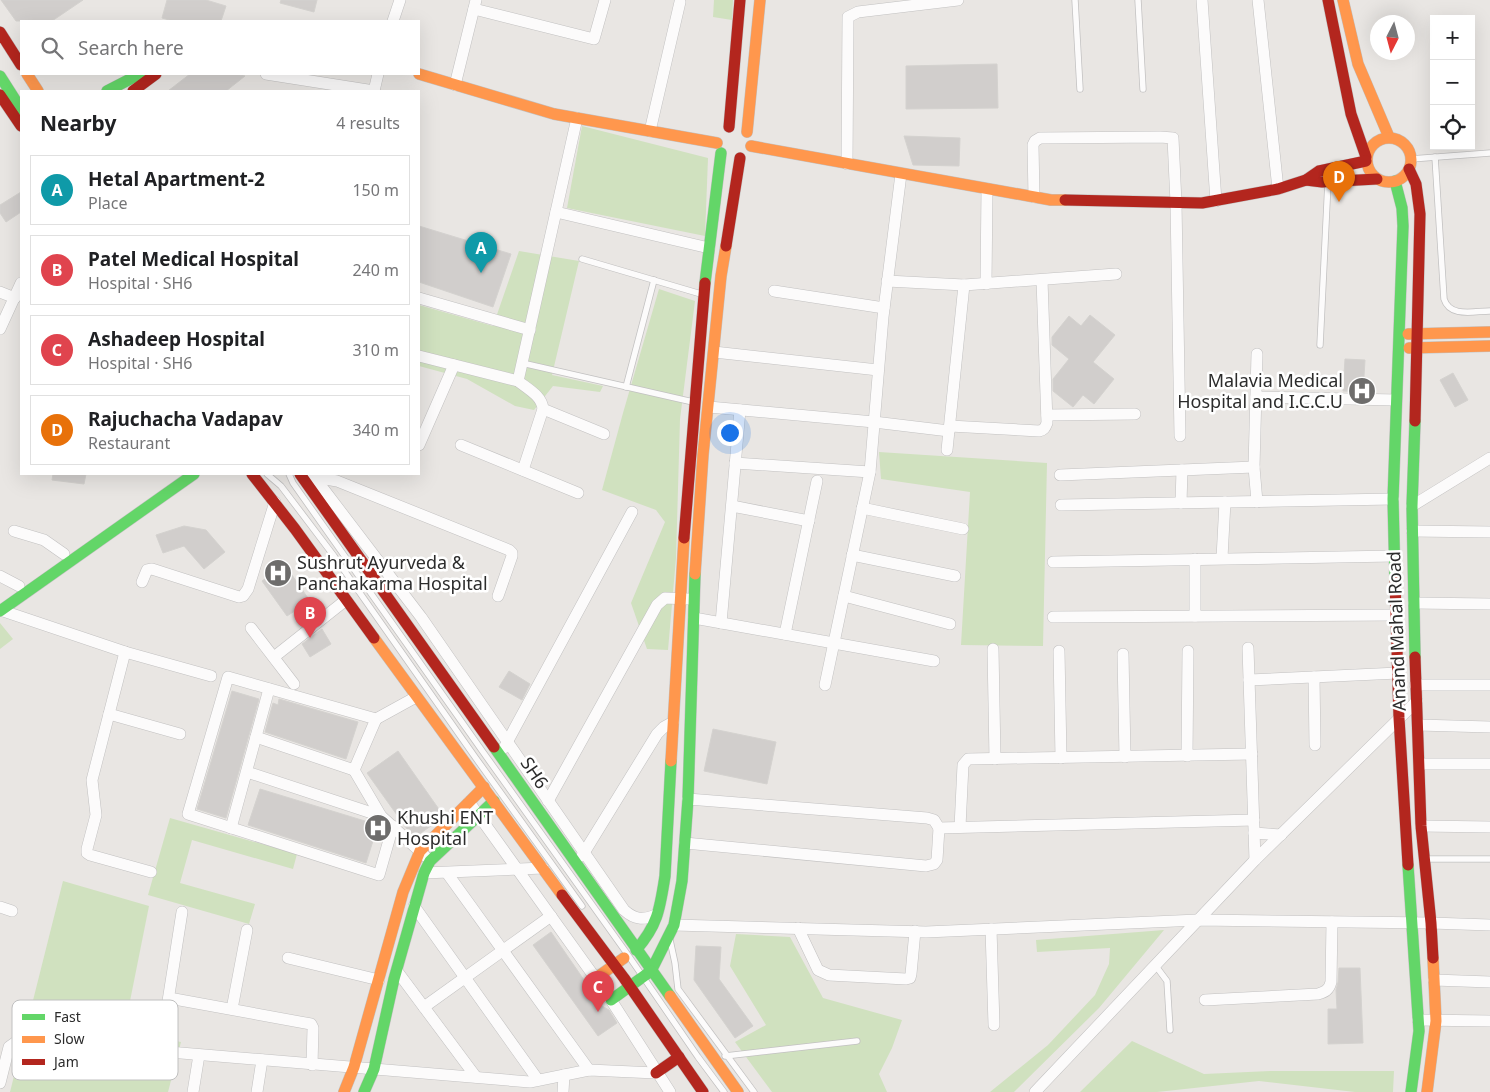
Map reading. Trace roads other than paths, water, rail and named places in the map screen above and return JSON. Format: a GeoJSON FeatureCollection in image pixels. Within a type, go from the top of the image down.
{"type":"FeatureCollection","features":[{"type":"Feature","properties":{"kind":"street"},"geometry":{"type":"LineString","coordinates":[[393,20],[400,0]]}},
{"type":"Feature","properties":{"kind":"street"},"geometry":{"type":"LineString","coordinates":[[455,85],[475,5],[594,39],[605,0]]}},
{"type":"Feature","properties":{"kind":"street"},"geometry":{"type":"LineString","coordinates":[[729,126],[740,0]]}},
{"type":"Feature","properties":{"kind":"street"},"geometry":{"type":"LineString","coordinates":[[747,132],[760,0]]}},
{"type":"Feature","properties":{"kind":"street"},"geometry":{"type":"LineString","coordinates":[[848,164],[848,17],[858,12],[958,0]]}},
{"type":"Feature","properties":{"kind":"street"},"geometry":{"type":"LineString","coordinates":[[1202,0],[1216,201]]}},
{"type":"Feature","properties":{"kind":"street"},"geometry":{"type":"LineString","coordinates":[[1258,0],[1278,189]]}},
{"type":"Feature","properties":{"kind":"street"},"geometry":{"type":"LineString","coordinates":[[1328,0],[1351,114],[1366,159],[1371,174],[1384,182],[1395,181],[1405,176],[1410,164],[1408,148],[1403,142],[1389,137],[1376,142],[1370,147],[1366,159]]}},
{"type":"Feature","properties":{"kind":"street"},"geometry":{"type":"LineString","coordinates":[[1343,0],[1358,64],[1389,137]]}},
{"type":"Feature","properties":{"kind":"street"},"geometry":{"type":"LineString","coordinates":[[650,131],[680,2]]}},
{"type":"Feature","properties":{"kind":"street"},"geometry":{"type":"LineString","coordinates":[[0,32],[20,63]]}},
{"type":"Feature","properties":{"kind":"street"},"geometry":{"type":"LineString","coordinates":[[0,43],[28,90]]}},
{"type":"Feature","properties":{"kind":"street"},"geometry":{"type":"LineString","coordinates":[[420,74],[554,114],[650,131],[719,148],[729,159],[740,158],[745,155],[751,146],[751,140],[747,132],[740,127],[729,126],[720,133],[719,148],[709,248],[703,294],[679,598],[667,860],[663,892],[651,931],[623,958],[596,978]]}},
{"type":"Feature","properties":{"kind":"street"},"geometry":{"type":"LineString","coordinates":[[28,75],[37,90]]}},
{"type":"Feature","properties":{"kind":"street"},"geometry":{"type":"LineString","coordinates":[[109,90],[138,75]]}},
{"type":"Feature","properties":{"kind":"street"},"geometry":{"type":"LineString","coordinates":[[134,90],[155,75]]}},
{"type":"Feature","properties":{"kind":"street"},"geometry":{"type":"LineString","coordinates":[[272,75],[368,90]]}},
{"type":"Feature","properties":{"kind":"street"},"geometry":{"type":"LineString","coordinates":[[374,90],[378,75]]}},
{"type":"Feature","properties":{"kind":"street"},"geometry":{"type":"LineString","coordinates":[[0,76],[20,107]]}},
{"type":"Feature","properties":{"kind":"street"},"geometry":{"type":"LineString","coordinates":[[0,95],[20,125]]}},
{"type":"Feature","properties":{"kind":"street"},"geometry":{"type":"LineString","coordinates":[[518,381],[577,118]]}},
{"type":"Feature","properties":{"kind":"street"},"geometry":{"type":"LineString","coordinates":[[1034,197],[1033,145],[1040,138],[1171,137],[1173,139],[1180,436]]}},
{"type":"Feature","properties":{"kind":"street"},"geometry":{"type":"LineString","coordinates":[[751,146],[1051,200],[1176,203],[1202,203],[1278,189],[1306,180],[1319,171],[1366,159]]}},
{"type":"Feature","properties":{"kind":"street"},"geometry":{"type":"LineString","coordinates":[[611,1000],[638,980],[669,936],[674,925],[682,881],[688,799],[694,599],[699,507],[721,276],[740,158]]}},
{"type":"Feature","properties":{"kind":"street","name":"Anand Mahal Road"},"geometry":{"type":"LineString","coordinates":[[1410,164],[1416,184],[1420,214],[1418,348],[1412,506],[1415,685],[1420,764],[1421,826],[1431,923],[1436,1020],[1427,1092]]}},
{"type":"Feature","properties":{"kind":"street"},"geometry":{"type":"LineString","coordinates":[[825,685],[870,472],[884,308],[902,174]]}},
{"type":"Feature","properties":{"kind":"street"},"geometry":{"type":"LineString","coordinates":[[1306,180],[1377,179]]}},
{"type":"Feature","properties":{"kind":"street","name":"Anand Mahal Road"},"geometry":{"type":"LineString","coordinates":[[1395,181],[1403,216],[1393,499],[1394,556],[1399,718],[1418,1020],[1418,1044],[1411,1092]]}},
{"type":"Feature","properties":{"kind":"street"},"geometry":{"type":"LineString","coordinates":[[986,284],[987,189]]}},
{"type":"Feature","properties":{"kind":"street"},"geometry":{"type":"LineString","coordinates":[[556,212],[709,248]]}},
{"type":"Feature","properties":{"kind":"street"},"geometry":{"type":"LineString","coordinates":[[888,281],[964,285],[1116,274]]}},
{"type":"Feature","properties":{"kind":"street"},"geometry":{"type":"LineString","coordinates":[[709,407],[949,428],[1044,430],[1047,415],[1042,280]]}},
{"type":"Feature","properties":{"kind":"street"},"geometry":{"type":"LineString","coordinates":[[947,450],[964,285]]}},
{"type":"Feature","properties":{"kind":"street"},"geometry":{"type":"LineString","coordinates":[[0,329],[20,286]]}},
{"type":"Feature","properties":{"kind":"street"},"geometry":{"type":"LineString","coordinates":[[774,291],[884,308]]}},
{"type":"Feature","properties":{"kind":"street"},"geometry":{"type":"LineString","coordinates":[[0,292],[15,298]]}},
{"type":"Feature","properties":{"kind":"street"},"geometry":{"type":"LineString","coordinates":[[420,298],[530,330]]}},
{"type":"Feature","properties":{"kind":"street"},"geometry":{"type":"LineString","coordinates":[[1399,334],[1490,332]]}},
{"type":"Feature","properties":{"kind":"street"},"geometry":{"type":"LineString","coordinates":[[1398,348],[1490,346]]}},
{"type":"Feature","properties":{"kind":"street"},"geometry":{"type":"LineString","coordinates":[[714,352],[878,370]]}},
{"type":"Feature","properties":{"kind":"street"},"geometry":{"type":"LineString","coordinates":[[1257,354],[1254,467],[1257,502]]}},
{"type":"Feature","properties":{"kind":"street"},"geometry":{"type":"LineString","coordinates":[[420,357],[518,381],[537,396],[543,409],[523,470]]}},
{"type":"Feature","properties":{"kind":"street"},"geometry":{"type":"LineString","coordinates":[[420,443],[454,365]]}},
{"type":"Feature","properties":{"kind":"street"},"geometry":{"type":"LineString","coordinates":[[1256,396],[1396,400]]}},
{"type":"Feature","properties":{"kind":"street"},"geometry":{"type":"LineString","coordinates":[[543,409],[604,434]]}},
{"type":"Feature","properties":{"kind":"street"},"geometry":{"type":"LineString","coordinates":[[722,623],[740,410]]}},
{"type":"Feature","properties":{"kind":"street"},"geometry":{"type":"LineString","coordinates":[[1047,415],[1135,414]]}},
{"type":"Feature","properties":{"kind":"street"},"geometry":{"type":"LineString","coordinates":[[461,445],[578,493]]}},
{"type":"Feature","properties":{"kind":"street"},"geometry":{"type":"LineString","coordinates":[[1412,506],[1490,458]]}},
{"type":"Feature","properties":{"kind":"street"},"geometry":{"type":"LineString","coordinates":[[736,463],[870,472]]}},
{"type":"Feature","properties":{"kind":"street"},"geometry":{"type":"LineString","coordinates":[[1060,475],[1254,467]]}},
{"type":"Feature","properties":{"kind":"street"},"geometry":{"type":"LineString","coordinates":[[1181,503],[1182,470]]}},
{"type":"Feature","properties":{"kind":"street"},"geometry":{"type":"LineString","coordinates":[[0,608],[19,586],[175,475]]}},
{"type":"Feature","properties":{"kind":"street"},"geometry":{"type":"LineString","coordinates":[[0,608],[193,475]]}},
{"type":"Feature","properties":{"kind":"street"},"geometry":{"type":"LineString","coordinates":[[253,475],[543,868],[623,958],[638,980],[679,1057],[703,1092]]}},
{"type":"Feature","properties":{"kind":"street","name":"SH6"},"geometry":{"type":"LineString","coordinates":[[301,475],[576,865],[623,958],[638,980],[713,1057],[738,1092]]}},
{"type":"Feature","properties":{"kind":"street"},"geometry":{"type":"LineString","coordinates":[[313,475],[421,617],[621,905],[635,918],[643,919],[656,915]]}},
{"type":"Feature","properties":{"kind":"street"},"geometry":{"type":"LineString","coordinates":[[313,475],[337,481],[509,550],[512,556],[498,596]]}},
{"type":"Feature","properties":{"kind":"street"},"geometry":{"type":"LineString","coordinates":[[785,634],[817,481]]}},
{"type":"Feature","properties":{"kind":"street"},"geometry":{"type":"LineString","coordinates":[[1061,504],[1393,499]]}},
{"type":"Feature","properties":{"kind":"street"},"geometry":{"type":"LineString","coordinates":[[142,582],[147,570],[152,568],[243,596],[248,590],[274,502]]}},
{"type":"Feature","properties":{"kind":"street"},"geometry":{"type":"LineString","coordinates":[[1222,558],[1225,502]]}},
{"type":"Feature","properties":{"kind":"street"},"geometry":{"type":"LineString","coordinates":[[732,506],[808,521]]}},
{"type":"Feature","properties":{"kind":"street"},"geometry":{"type":"LineString","coordinates":[[862,508],[963,529]]}},
{"type":"Feature","properties":{"kind":"street"},"geometry":{"type":"LineString","coordinates":[[500,756],[632,512]]}},
{"type":"Feature","properties":{"kind":"street"},"geometry":{"type":"LineString","coordinates":[[14,531],[44,540],[64,554]]}},
{"type":"Feature","properties":{"kind":"street"},"geometry":{"type":"LineString","coordinates":[[1412,531],[1490,532]]}},
{"type":"Feature","properties":{"kind":"street"},"geometry":{"type":"LineString","coordinates":[[852,554],[955,576]]}},
{"type":"Feature","properties":{"kind":"street"},"geometry":{"type":"LineString","coordinates":[[1053,562],[1394,556]]}},
{"type":"Feature","properties":{"kind":"street"},"geometry":{"type":"LineString","coordinates":[[1195,559],[1195,616]]}},
{"type":"Feature","properties":{"kind":"street"},"geometry":{"type":"LineString","coordinates":[[0,576],[19,586]]}},
{"type":"Feature","properties":{"kind":"street"},"geometry":{"type":"LineString","coordinates":[[844,596],[950,624]]}},
{"type":"Feature","properties":{"kind":"street"},"geometry":{"type":"LineString","coordinates":[[548,801],[657,605],[665,598],[694,599]]}},
{"type":"Feature","properties":{"kind":"street"},"geometry":{"type":"LineString","coordinates":[[274,657],[346,600]]}},
{"type":"Feature","properties":{"kind":"street"},"geometry":{"type":"LineString","coordinates":[[1414,603],[1490,604]]}},
{"type":"Feature","properties":{"kind":"street"},"geometry":{"type":"LineString","coordinates":[[0,608],[126,652],[211,676]]}},
{"type":"Feature","properties":{"kind":"street"},"geometry":{"type":"LineString","coordinates":[[1053,617],[1397,615]]}},
{"type":"Feature","properties":{"kind":"street"},"geometry":{"type":"LineString","coordinates":[[694,618],[934,661]]}},
{"type":"Feature","properties":{"kind":"street"},"geometry":{"type":"LineString","coordinates":[[251,628],[294,684]]}},
{"type":"Feature","properties":{"kind":"street"},"geometry":{"type":"LineString","coordinates":[[1248,648],[1255,860]]}},
{"type":"Feature","properties":{"kind":"street"},"geometry":{"type":"LineString","coordinates":[[993,649],[995,759]]}},
{"type":"Feature","properties":{"kind":"street"},"geometry":{"type":"LineString","coordinates":[[1059,651],[1061,758]]}},
{"type":"Feature","properties":{"kind":"street"},"geometry":{"type":"LineString","coordinates":[[1187,756],[1188,651]]}},
{"type":"Feature","properties":{"kind":"street"},"geometry":{"type":"LineString","coordinates":[[126,652],[92,780],[96,815],[87,849],[90,855],[151,872]]}},
{"type":"Feature","properties":{"kind":"street"},"geometry":{"type":"LineString","coordinates":[[1123,654],[1125,757]]}},
{"type":"Feature","properties":{"kind":"street"},"geometry":{"type":"LineString","coordinates":[[1249,680],[1398,673]]}},
{"type":"Feature","properties":{"kind":"street"},"geometry":{"type":"LineString","coordinates":[[376,719],[228,677],[188,814],[379,875],[393,826]]}},
{"type":"Feature","properties":{"kind":"street"},"geometry":{"type":"LineString","coordinates":[[1314,677],[1315,745]]}},
{"type":"Feature","properties":{"kind":"street"},"geometry":{"type":"LineString","coordinates":[[1415,685],[1490,685]]}},
{"type":"Feature","properties":{"kind":"street"},"geometry":{"type":"LineString","coordinates":[[231,828],[269,689]]}},
{"type":"Feature","properties":{"kind":"street"},"geometry":{"type":"LineString","coordinates":[[354,770],[376,719],[416,697]]}},
{"type":"Feature","properties":{"kind":"street"},"geometry":{"type":"LineString","coordinates":[[1034,1092],[1255,860],[1417,701]]}},
{"type":"Feature","properties":{"kind":"street"},"geometry":{"type":"LineString","coordinates":[[109,714],[180,734]]}},
{"type":"Feature","properties":{"kind":"street"},"geometry":{"type":"LineString","coordinates":[[576,865],[657,734],[673,722]]}},
{"type":"Feature","properties":{"kind":"street"},"geometry":{"type":"LineString","coordinates":[[1418,725],[1490,727]]}},
{"type":"Feature","properties":{"kind":"street"},"geometry":{"type":"LineString","coordinates":[[256,738],[354,770],[381,816],[430,861]]}},
{"type":"Feature","properties":{"kind":"street"},"geometry":{"type":"LineString","coordinates":[[960,827],[965,762],[968,760],[1252,754]]}},
{"type":"Feature","properties":{"kind":"street"},"geometry":{"type":"LineString","coordinates":[[1420,764],[1490,764]]}},
{"type":"Feature","properties":{"kind":"street"},"geometry":{"type":"LineString","coordinates":[[246,772],[381,816]]}},
{"type":"Feature","properties":{"kind":"street"},"geometry":{"type":"LineString","coordinates":[[344,1092],[354,1067],[403,892],[420,851],[484,787]]}},
{"type":"Feature","properties":{"kind":"street"},"geometry":{"type":"LineString","coordinates":[[685,843],[926,866],[934,864],[937,860],[939,828],[934,820],[927,818],[688,799]]}},
{"type":"Feature","properties":{"kind":"street"},"geometry":{"type":"LineString","coordinates":[[364,1092],[374,1069],[397,971],[424,873],[430,861],[494,801]]}},
{"type":"Feature","properties":{"kind":"street"},"geometry":{"type":"LineString","coordinates":[[468,802],[596,978],[670,1092]]}},
{"type":"Feature","properties":{"kind":"street"},"geometry":{"type":"LineString","coordinates":[[939,828],[1254,820]]}},
{"type":"Feature","properties":{"kind":"street"},"geometry":{"type":"LineString","coordinates":[[1421,826],[1490,827]]}},
{"type":"Feature","properties":{"kind":"street"},"geometry":{"type":"LineString","coordinates":[[1254,833],[1281,835]]}},
{"type":"Feature","properties":{"kind":"street"},"geometry":{"type":"LineString","coordinates":[[424,873],[543,868]]}},
{"type":"Feature","properties":{"kind":"street"},"geometry":{"type":"LineString","coordinates":[[447,873],[589,1070]]}},
{"type":"Feature","properties":{"kind":"street"},"geometry":{"type":"LineString","coordinates":[[414,906],[538,1080]]}},
{"type":"Feature","properties":{"kind":"street"},"geometry":{"type":"LineString","coordinates":[[0,907],[12,911]]}},
{"type":"Feature","properties":{"kind":"street"},"geometry":{"type":"LineString","coordinates":[[182,912],[169,998],[311,1024],[313,1028],[312,1065]]}},
{"type":"Feature","properties":{"kind":"street"},"geometry":{"type":"LineString","coordinates":[[424,1007],[551,916]]}},
{"type":"Feature","properties":{"kind":"street"},"geometry":{"type":"LineString","coordinates":[[674,925],[915,931],[1198,920],[1413,922],[1490,925]]}},
{"type":"Feature","properties":{"kind":"street"},"geometry":{"type":"LineString","coordinates":[[1205,1000],[1318,994],[1325,992],[1330,987],[1331,982],[1332,922]]}},
{"type":"Feature","properties":{"kind":"street"},"geometry":{"type":"LineString","coordinates":[[798,928],[818,970],[829,975],[906,980],[912,974],[915,931]]}},
{"type":"Feature","properties":{"kind":"street"},"geometry":{"type":"LineString","coordinates":[[991,929],[994,1025]]}},
{"type":"Feature","properties":{"kind":"street"},"geometry":{"type":"LineString","coordinates":[[232,1009],[248,930]]}},
{"type":"Feature","properties":{"kind":"street"},"geometry":{"type":"LineString","coordinates":[[288,958],[379,980]]}},
{"type":"Feature","properties":{"kind":"street"},"geometry":{"type":"LineString","coordinates":[[397,971],[476,1078]]}},
{"type":"Feature","properties":{"kind":"street"},"geometry":{"type":"LineString","coordinates":[[1434,980],[1490,982]]}},
{"type":"Feature","properties":{"kind":"street"},"geometry":{"type":"LineString","coordinates":[[1418,1020],[1490,1021]]}},
{"type":"Feature","properties":{"kind":"street"},"geometry":{"type":"LineString","coordinates":[[0,1083],[9,1047],[12,1045]]}},
{"type":"Feature","properties":{"kind":"street"},"geometry":{"type":"LineString","coordinates":[[178,1053],[530,1082],[589,1070],[656,1073],[679,1057]]}},
{"type":"Feature","properties":{"kind":"street"},"geometry":{"type":"LineString","coordinates":[[193,1092],[199,1055]]}},
{"type":"Feature","properties":{"kind":"street"},"geometry":{"type":"LineString","coordinates":[[257,1092],[262,1060]]}},
{"type":"Feature","properties":{"kind":"street"},"geometry":{"type":"LineString","coordinates":[[656,1073],[659,1092]]}},
{"type":"Feature","properties":{"kind":"street"},"geometry":{"type":"LineString","coordinates":[[563,1092],[564,1075]]}},
{"type":"Feature","properties":{"kind":"lane"},"geometry":{"type":"LineString","coordinates":[[1075,0],[1080,89]]}},
{"type":"Feature","properties":{"kind":"lane"},"geometry":{"type":"LineString","coordinates":[[1138,0],[1143,88]]}},
{"type":"Feature","properties":{"kind":"lane"},"geometry":{"type":"LineString","coordinates":[[1410,164],[1435,157],[1490,153]]}},
{"type":"Feature","properties":{"kind":"lane"},"geometry":{"type":"LineString","coordinates":[[1435,157],[1446,304],[1450,309],[1457,312],[1490,311]]}},
{"type":"Feature","properties":{"kind":"lane"},"geometry":{"type":"LineString","coordinates":[[1320,345],[1328,181]]}},
{"type":"Feature","properties":{"kind":"lane"},"geometry":{"type":"LineString","coordinates":[[582,258],[703,294]]}},
{"type":"Feature","properties":{"kind":"lane"},"geometry":{"type":"LineString","coordinates":[[626,387],[654,280]]}},
{"type":"Feature","properties":{"kind":"lane"},"geometry":{"type":"LineString","coordinates":[[522,363],[694,402]]}},
{"type":"Feature","properties":{"kind":"lane"},"geometry":{"type":"LineString","coordinates":[[268,475],[281,486],[334,556],[475,758],[586,912]]}},
{"type":"Feature","properties":{"kind":"lane"},"geometry":{"type":"LineString","coordinates":[[289,475],[293,483],[483,752],[623,958]]}},
{"type":"Feature","properties":{"kind":"lane"},"geometry":{"type":"LineString","coordinates":[[1424,859],[1490,859]]}},
{"type":"Feature","properties":{"kind":"lane"},"geometry":{"type":"LineString","coordinates":[[669,936],[678,988],[754,1092]]}},
{"type":"Feature","properties":{"kind":"lane"},"geometry":{"type":"LineString","coordinates":[[1155,965],[1167,981],[1170,1030]]}},
{"type":"Feature","properties":{"kind":"lane"},"geometry":{"type":"LineString","coordinates":[[638,980],[724,1092]]}},
{"type":"Feature","properties":{"kind":"lane"},"geometry":{"type":"LineString","coordinates":[[658,1014],[701,1077]]}},
{"type":"Feature","properties":{"kind":"lane"},"geometry":{"type":"LineString","coordinates":[[713,1057],[857,1041]]}},
{"type":"Feature","properties":{"kind":"place","name":"Rajuchacha Vadapav"},"geometry":{"type":"Point","coordinates":[1339,202]}},
{"type":"Feature","properties":{"kind":"place","name":"Hetal Apartment-2"},"geometry":{"type":"Point","coordinates":[481,273]}},
{"type":"Feature","properties":{"kind":"place","name":"Malavia Medical Hospital and I.C.C.U"},"geometry":{"type":"Point","coordinates":[1362,391]}},
{"type":"Feature","properties":{"kind":"place","name":"Sushrut Ayurveda & Panchakarma Hospital"},"geometry":{"type":"Point","coordinates":[278,573]}},
{"type":"Feature","properties":{"kind":"place","name":"Patel Medical Hospital"},"geometry":{"type":"Point","coordinates":[310,638]}},
{"type":"Feature","properties":{"kind":"place","name":"Khushi ENT Hospital"},"geometry":{"type":"Point","coordinates":[378,828]}},
{"type":"Feature","properties":{"kind":"place","name":"Ashadeep Hospital"},"geometry":{"type":"Point","coordinates":[598,1012]}}]}
